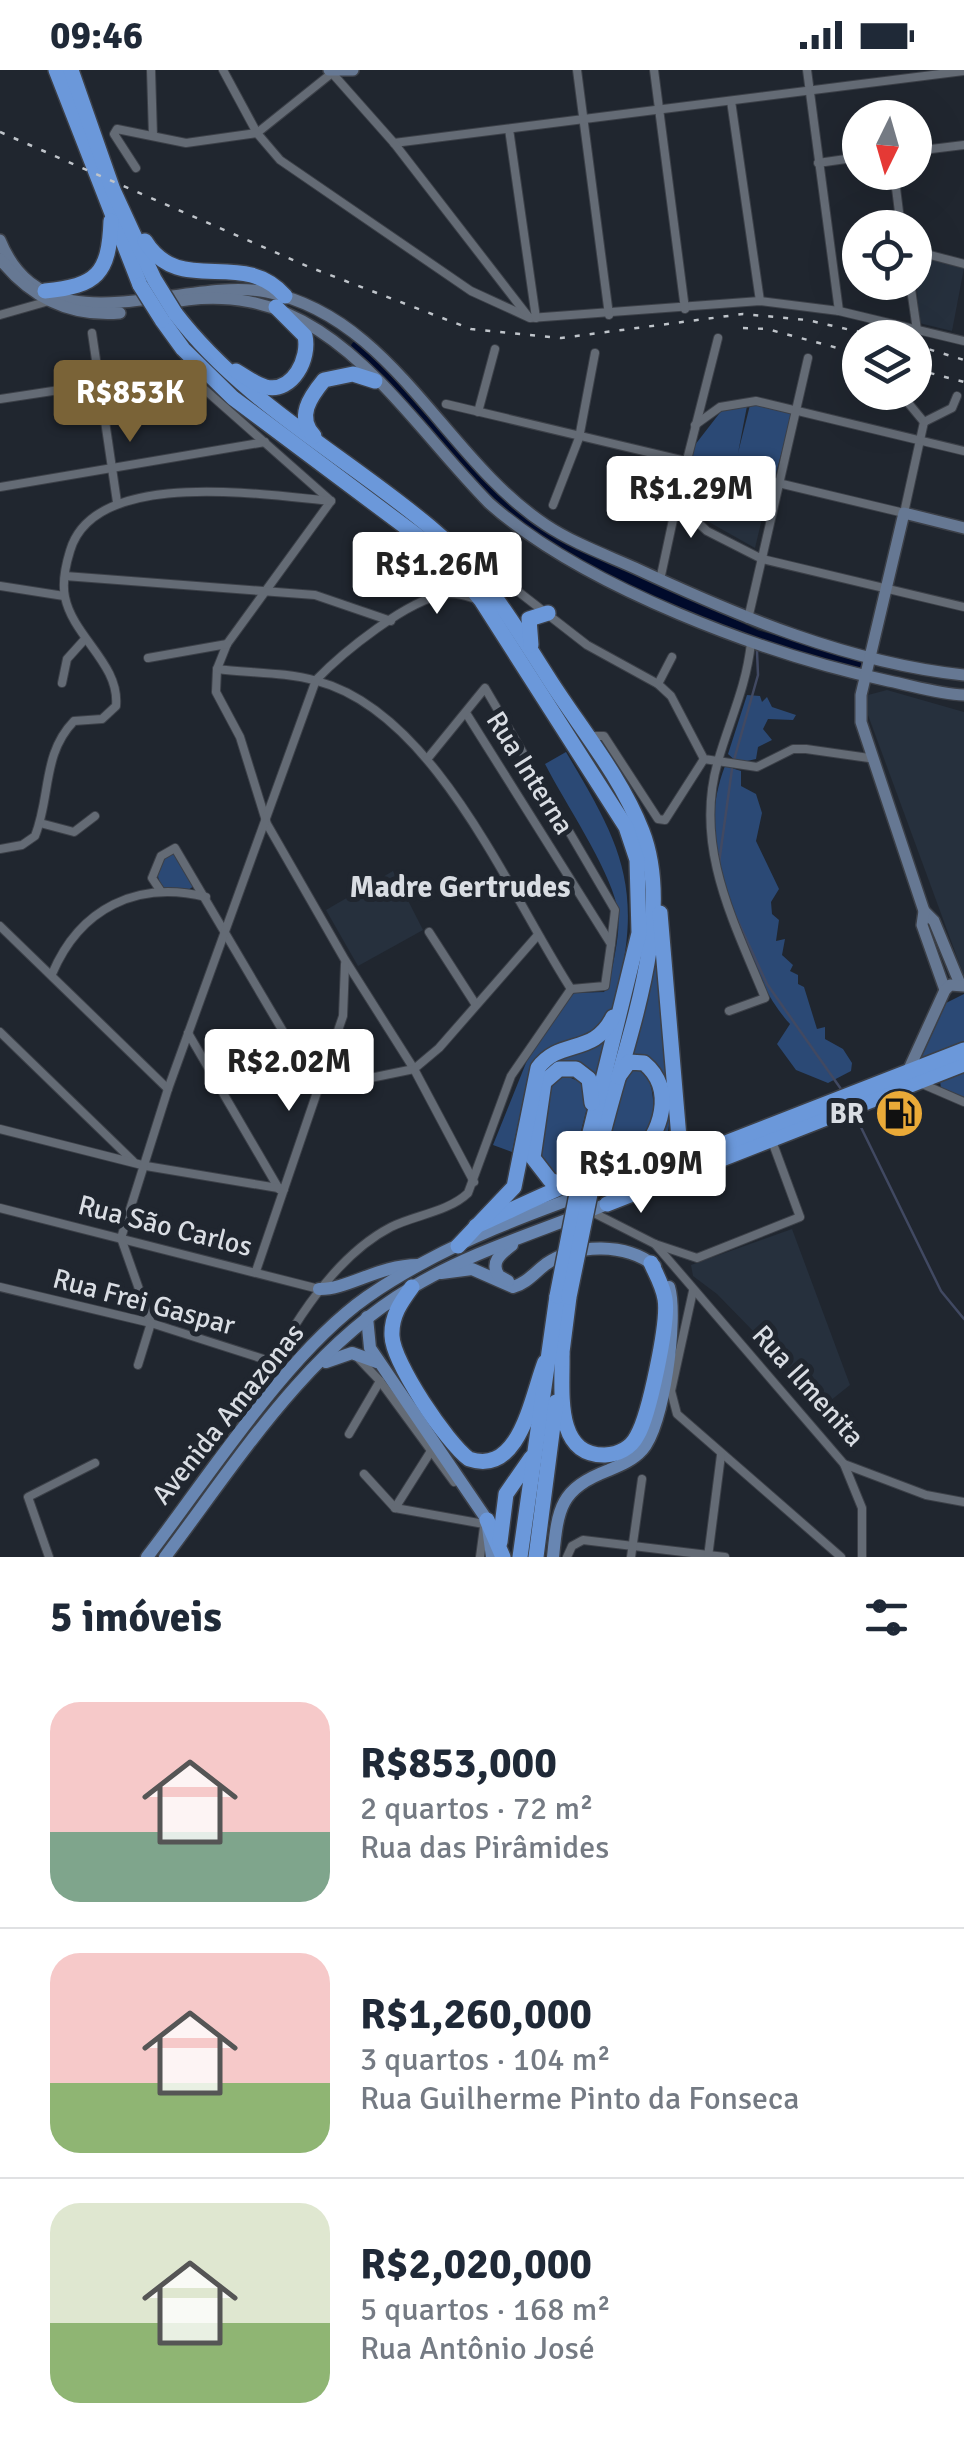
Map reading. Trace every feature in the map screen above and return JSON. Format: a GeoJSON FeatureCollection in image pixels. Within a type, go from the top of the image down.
{"type":"FeatureCollection","features":[{"type":"Feature","properties":{"kind":"highway"},"geometry":{"type":"LineString","coordinates":[[56,70],[111,217],[147,282],[207,374],[322,466],[409,526],[447,558],[480,600],[626,827],[638,860],[641,901],[634,962],[611,1022],[597,1040],[550,1054],[538,1068],[514,1187],[458,1246]]}},
{"type":"Feature","properties":{"kind":"highway"},"geometry":{"type":"LineString","coordinates":[[71,70],[147,282]]}},
{"type":"Feature","properties":{"kind":"highway"},"geometry":{"type":"LineString","coordinates":[[113,190],[164,265],[180,270],[248,273],[272,281],[308,346],[302,365],[285,382],[263,387],[204,352]]}},
{"type":"Feature","properties":{"kind":"highway"},"geometry":{"type":"LineString","coordinates":[[47,296],[86,284],[98,275],[109,250],[111,217]]}},
{"type":"Feature","properties":{"kind":"highway"},"geometry":{"type":"LineString","coordinates":[[168,316],[204,352],[429,525],[465,560],[613,774],[642,831],[660,903],[679,1138],[705,1151]]}},
{"type":"Feature","properties":{"kind":"highway"},"geometry":{"type":"LineString","coordinates":[[335,456],[308,430],[308,403],[330,376],[353,374],[375,381]]}},
{"type":"Feature","properties":{"kind":"highway"},"geometry":{"type":"LineString","coordinates":[[533,654],[529,618],[548,612]]}},
{"type":"Feature","properties":{"kind":"highway"},"geometry":{"type":"LineString","coordinates":[[590,1148],[614,1085],[646,964],[652,901],[650,858]]}},
{"type":"Feature","properties":{"kind":"highway"},"geometry":{"type":"LineString","coordinates":[[412,1287],[397,1308],[392,1326],[395,1356],[469,1460],[495,1462],[509,1454],[545,1362],[563,1296],[624,990]]}},
{"type":"Feature","properties":{"kind":"highway"},"geometry":{"type":"LineString","coordinates":[[912,1076],[964,1050]]}},
{"type":"Feature","properties":{"kind":"highway"},"geometry":{"type":"LineString","coordinates":[[614,1085],[624,1066],[635,1062],[652,1070],[658,1086],[660,1124],[654,1140],[634,1160]]}},
{"type":"Feature","properties":{"kind":"highway"},"geometry":{"type":"LineString","coordinates":[[912,1076],[964,1064]]}},
{"type":"Feature","properties":{"kind":"highway"},"geometry":{"type":"LineString","coordinates":[[568,1187],[550,1180],[533,1158],[544,1082],[558,1069],[576,1069],[588,1079],[593,1096],[590,1148]]}},
{"type":"Feature","properties":{"kind":"highway","name":"Avenida Amazonas"},"geometry":{"type":"LineString","coordinates":[[607,1204],[912,1076]]}},
{"type":"Feature","properties":{"kind":"highway","name":"Avenida Amazonas"},"geometry":{"type":"LineString","coordinates":[[705,1151],[834,1106]]}},
{"type":"Feature","properties":{"kind":"highway"},"geometry":{"type":"LineString","coordinates":[[476,1226],[634,1160],[672,1150],[705,1151]]}},
{"type":"Feature","properties":{"kind":"highway"},"geometry":{"type":"LineString","coordinates":[[563,1296],[567,1431],[578,1446],[590,1452],[610,1454],[625,1449],[642,1426],[665,1318],[665,1300],[650,1263]]}},
{"type":"Feature","properties":{"kind":"highway"},"geometry":{"type":"LineString","coordinates":[[536,1557],[562,1354]]}},
{"type":"Feature","properties":{"kind":"highway"},"geometry":{"type":"LineString","coordinates":[[520,1557],[545,1362]]}},
{"type":"Feature","properties":{"kind":"highway"},"geometry":{"type":"LineString","coordinates":[[498,1552],[506,1494],[533,1455]]}},
{"type":"Feature","properties":{"kind":"highway"},"geometry":{"type":"LineString","coordinates":[[486,1522],[498,1552]]}},
{"type":"Feature","properties":{"kind":"main road"},"geometry":{"type":"LineString","coordinates":[[331,72],[354,70]]}},
{"type":"Feature","properties":{"kind":"main road"},"geometry":{"type":"LineString","coordinates":[[0,240],[26,276],[47,296]]}},
{"type":"Feature","properties":{"kind":"main road"},"geometry":{"type":"LineString","coordinates":[[0,259],[26,287],[47,296],[104,306],[208,288],[281,301],[355,332],[519,516],[748,619],[870,655],[964,675]]}},
{"type":"Feature","properties":{"kind":"main road"},"geometry":{"type":"LineString","coordinates":[[281,301],[324,331],[519,516],[580,566],[751,643],[865,676],[964,695]]}},
{"type":"Feature","properties":{"kind":"main road"},"geometry":{"type":"LineString","coordinates":[[945,990],[962,985],[934,921],[924,911],[861,722],[865,676],[904,513],[964,528]]}},
{"type":"Feature","properties":{"kind":"main road"},"geometry":{"type":"LineString","coordinates":[[912,1076],[945,990],[922,925],[924,911]]}},
{"type":"Feature","properties":{"kind":"main road","name":"Avenida Amazonas"},"geometry":{"type":"LineString","coordinates":[[147,1557],[326,1332],[397,1278],[458,1246],[705,1151]]}},
{"type":"Feature","properties":{"kind":"main road","name":"Avenida Amazonas"},"geometry":{"type":"LineString","coordinates":[[165,1557],[315,1368],[367,1318],[412,1287],[524,1236],[607,1204]]}},
{"type":"Feature","properties":{"kind":"main road"},"geometry":{"type":"LineString","coordinates":[[524,1236],[497,1257],[496,1271],[504,1280],[526,1282]]}},
{"type":"Feature","properties":{"kind":"main road"},"geometry":{"type":"LineString","coordinates":[[440,1274],[472,1269],[507,1287],[526,1282],[548,1262],[590,1250],[616,1249],[650,1263],[668,1284],[674,1311],[655,1426],[646,1445],[630,1460],[576,1482],[559,1512],[552,1557]]}},
{"type":"Feature","properties":{"kind":"main road"},"geometry":{"type":"LineString","coordinates":[[319,1288],[338,1287],[380,1268],[420,1264]]}},
{"type":"Feature","properties":{"kind":"main road"},"geometry":{"type":"LineString","coordinates":[[397,1278],[367,1318],[366,1334],[381,1364],[486,1522]]}},
{"type":"Feature","properties":{"kind":"main road"},"geometry":{"type":"LineString","coordinates":[[315,1368],[352,1353],[381,1364]]}},
{"type":"Feature","properties":{"kind":"main road"},"geometry":{"type":"LineString","coordinates":[[256,1416],[264,1429]]}},
{"type":"Feature","properties":{"kind":"street"},"geometry":{"type":"LineString","coordinates":[[151,70],[152,136]]}},
{"type":"Feature","properties":{"kind":"street"},"geometry":{"type":"LineString","coordinates":[[223,70],[257,134],[280,160],[470,291],[533,318],[760,301],[876,320]]}},
{"type":"Feature","properties":{"kind":"street"},"geometry":{"type":"LineString","coordinates":[[577,70],[609,315]]}},
{"type":"Feature","properties":{"kind":"street"},"geometry":{"type":"LineString","coordinates":[[654,70],[685,309]]}},
{"type":"Feature","properties":{"kind":"street"},"geometry":{"type":"LineString","coordinates":[[807,70],[839,311]]}},
{"type":"Feature","properties":{"kind":"street"},"geometry":{"type":"LineString","coordinates":[[394,143],[964,71]]}},
{"type":"Feature","properties":{"kind":"street"},"geometry":{"type":"LineString","coordinates":[[136,168],[114,134],[125,129],[186,143],[257,134],[331,72],[394,143],[533,318]]}},
{"type":"Feature","properties":{"kind":"street"},"geometry":{"type":"LineString","coordinates":[[731,101],[760,301]]}},
{"type":"Feature","properties":{"kind":"street"},"geometry":{"type":"LineString","coordinates":[[510,129],[533,318]]}},
{"type":"Feature","properties":{"kind":"street"},"geometry":{"type":"LineString","coordinates":[[932,149],[964,145]]}},
{"type":"Feature","properties":{"kind":"street"},"geometry":{"type":"LineString","coordinates":[[818,162],[842,160]]}},
{"type":"Feature","properties":{"kind":"street"},"geometry":{"type":"LineString","coordinates":[[932,256],[964,264]]}},
{"type":"Feature","properties":{"kind":"street"},"geometry":{"type":"LineString","coordinates":[[25,310],[26,287]]}},
{"type":"Feature","properties":{"kind":"street"},"geometry":{"type":"LineString","coordinates":[[0,315],[25,310],[47,296]]}},
{"type":"Feature","properties":{"kind":"street"},"geometry":{"type":"LineString","coordinates":[[92,333],[117,502]]}},
{"type":"Feature","properties":{"kind":"street"},"geometry":{"type":"LineString","coordinates":[[932,333],[964,341]]}},
{"type":"Feature","properties":{"kind":"street"},"geometry":{"type":"LineString","coordinates":[[660,580],[718,338]]}},
{"type":"Feature","properties":{"kind":"street"},"geometry":{"type":"LineString","coordinates":[[478,412],[495,349]]}},
{"type":"Feature","properties":{"kind":"street"},"geometry":{"type":"LineString","coordinates":[[552,505],[579,438],[595,353]]}},
{"type":"Feature","properties":{"kind":"street"},"geometry":{"type":"LineString","coordinates":[[748,619],[808,358]]}},
{"type":"Feature","properties":{"kind":"street"},"geometry":{"type":"LineString","coordinates":[[0,400],[186,373],[207,374]]}},
{"type":"Feature","properties":{"kind":"street"},"geometry":{"type":"LineString","coordinates":[[186,373],[330,501]]}},
{"type":"Feature","properties":{"kind":"street"},"geometry":{"type":"LineString","coordinates":[[924,422],[952,408],[957,396]]}},
{"type":"Feature","properties":{"kind":"street"},"geometry":{"type":"LineString","coordinates":[[695,425],[720,408],[741,401],[796,408],[964,451]]}},
{"type":"Feature","properties":{"kind":"street"},"geometry":{"type":"LineString","coordinates":[[446,404],[904,513],[924,422]]}},
{"type":"Feature","properties":{"kind":"street"},"geometry":{"type":"LineString","coordinates":[[914,410],[924,422]]}},
{"type":"Feature","properties":{"kind":"street"},"geometry":{"type":"LineString","coordinates":[[0,486],[265,442]]}},
{"type":"Feature","properties":{"kind":"street"},"geometry":{"type":"LineString","coordinates":[[684,472],[695,520],[707,531],[762,559],[964,607]]}},
{"type":"Feature","properties":{"kind":"street"},"geometry":{"type":"LineString","coordinates":[[0,849],[30,840],[40,823],[44,780],[59,737],[74,721],[102,718],[116,706],[118,690],[85,639],[64,596],[65,576],[80,526],[117,502],[199,492],[330,501]]}},
{"type":"Feature","properties":{"kind":"street"},"geometry":{"type":"LineString","coordinates":[[330,501],[227,644],[218,669],[219,702],[240,737],[267,824],[345,960],[414,1068],[474,1182]]}},
{"type":"Feature","properties":{"kind":"street"},"geometry":{"type":"LineString","coordinates":[[465,560],[474,558],[587,645],[658,684],[671,696],[704,759],[756,767],[793,749],[806,748],[870,758]]}},
{"type":"Feature","properties":{"kind":"street"},"geometry":{"type":"LineString","coordinates":[[65,576],[267,588],[315,595],[391,621]]}},
{"type":"Feature","properties":{"kind":"street"},"geometry":{"type":"LineString","coordinates":[[0,586],[64,596]]}},
{"type":"Feature","properties":{"kind":"street"},"geometry":{"type":"LineString","coordinates":[[138,1365],[151,1323],[121,1238],[168,1088],[267,824],[316,680],[336,660],[391,621],[439,594],[453,593],[480,600]]}},
{"type":"Feature","properties":{"kind":"street"},"geometry":{"type":"LineString","coordinates":[[62,683],[67,659],[85,639]]}},
{"type":"Feature","properties":{"kind":"street"},"geometry":{"type":"LineString","coordinates":[[729,1010],[765,998],[714,869],[710,835],[717,762],[739,707],[751,643]]}},
{"type":"Feature","properties":{"kind":"street"},"geometry":{"type":"LineString","coordinates":[[148,658],[227,644]]}},
{"type":"Feature","properties":{"kind":"street"},"geometry":{"type":"LineString","coordinates":[[658,684],[672,656]]}},
{"type":"Feature","properties":{"kind":"street"},"geometry":{"type":"LineString","coordinates":[[218,669],[316,680],[348,693],[390,722],[445,778],[570,988]]}},
{"type":"Feature","properties":{"kind":"street"},"geometry":{"type":"LineString","coordinates":[[428,758],[485,688],[615,910],[605,986],[570,988]]}},
{"type":"Feature","properties":{"kind":"street","name":"Rua Interna"},"geometry":{"type":"LineString","coordinates":[[466,713],[610,944]]}},
{"type":"Feature","properties":{"kind":"street"},"geometry":{"type":"LineString","coordinates":[[586,736],[604,736],[658,819],[665,820],[704,759]]}},
{"type":"Feature","properties":{"kind":"street"},"geometry":{"type":"LineString","coordinates":[[40,823],[74,832],[95,816]]}},
{"type":"Feature","properties":{"kind":"street"},"geometry":{"type":"LineString","coordinates":[[160,890],[152,879],[161,856],[175,848],[317,1088]]}},
{"type":"Feature","properties":{"kind":"street"},"geometry":{"type":"LineString","coordinates":[[52,974],[62,952],[93,915],[136,894],[160,890],[206,897]]}},
{"type":"Feature","properties":{"kind":"street"},"geometry":{"type":"LineString","coordinates":[[0,926],[168,1088]]}},
{"type":"Feature","properties":{"kind":"street"},"geometry":{"type":"LineString","coordinates":[[429,932],[476,1005]]}},
{"type":"Feature","properties":{"kind":"street"},"geometry":{"type":"LineString","coordinates":[[317,1088],[414,1068],[439,1048],[537,936]]}},
{"type":"Feature","properties":{"kind":"street"},"geometry":{"type":"LineString","coordinates":[[256,1271],[342,1016],[345,960]]}},
{"type":"Feature","properties":{"kind":"street"},"geometry":{"type":"LineString","coordinates":[[256,1416],[276,1363],[319,1288],[388,1228],[457,1202],[474,1182],[511,1076],[570,988]]}},
{"type":"Feature","properties":{"kind":"street"},"geometry":{"type":"LineString","coordinates":[[0,1032],[135,1163]]}},
{"type":"Feature","properties":{"kind":"street"},"geometry":{"type":"LineString","coordinates":[[188,1033],[281,1189]]}},
{"type":"Feature","properties":{"kind":"street"},"geometry":{"type":"LineString","coordinates":[[0,1052],[10,1042]]}},
{"type":"Feature","properties":{"kind":"street"},"geometry":{"type":"LineString","coordinates":[[912,1076],[964,1102]]}},
{"type":"Feature","properties":{"kind":"street"},"geometry":{"type":"LineString","coordinates":[[0,1128],[146,1166],[281,1189]]}},
{"type":"Feature","properties":{"kind":"street"},"geometry":{"type":"LineString","coordinates":[[589,1211],[693,1260],[800,1216],[770,1136]]}},
{"type":"Feature","properties":{"kind":"street"},"geometry":{"type":"LineString","coordinates":[[607,1204],[604,1210],[609,1222]]}},
{"type":"Feature","properties":{"kind":"street","name":"Rua São Carlos"},"geometry":{"type":"LineString","coordinates":[[0,1208],[319,1288]]}},
{"type":"Feature","properties":{"kind":"street","name":"Rua Ilmenita"},"geometry":{"type":"LineString","coordinates":[[656,1244],[844,1464],[926,1495],[964,1502]]}},
{"type":"Feature","properties":{"kind":"street","name":"Rua Frei Gaspar"},"geometry":{"type":"LineString","coordinates":[[0,1287],[151,1323],[276,1363]]}},
{"type":"Feature","properties":{"kind":"street"},"geometry":{"type":"LineString","coordinates":[[693,1291],[671,1402],[677,1414],[842,1557]]}},
{"type":"Feature","properties":{"kind":"street"},"geometry":{"type":"LineString","coordinates":[[352,1353],[380,1381],[486,1522],[480,1557]]}},
{"type":"Feature","properties":{"kind":"street"},"geometry":{"type":"LineString","coordinates":[[349,1434],[380,1381]]}},
{"type":"Feature","properties":{"kind":"street"},"geometry":{"type":"LineString","coordinates":[[394,1508],[431,1450]]}},
{"type":"Feature","properties":{"kind":"street"},"geometry":{"type":"LineString","coordinates":[[708,1556],[721,1455]]}},
{"type":"Feature","properties":{"kind":"street"},"geometry":{"type":"LineString","coordinates":[[48,1557],[28,1497],[95,1463]]}},
{"type":"Feature","properties":{"kind":"street"},"geometry":{"type":"LineString","coordinates":[[844,1464],[862,1508],[862,1557]]}},
{"type":"Feature","properties":{"kind":"street"},"geometry":{"type":"LineString","coordinates":[[364,1474],[394,1508],[486,1522]]}},
{"type":"Feature","properties":{"kind":"street"},"geometry":{"type":"LineString","coordinates":[[631,1557],[642,1480]]}},
{"type":"Feature","properties":{"kind":"street"},"geometry":{"type":"LineString","coordinates":[[567,1557],[572,1546],[583,1540],[724,1557]]}},
{"type":"Feature","properties":{"kind":"shaded area"},"geometry":{"type":"Polygon","coordinates":[[[932,260],[964,268],[952,331],[932,326],[932,320],[919,320],[918,300],[932,300],[932,260]]]}},
{"type":"Feature","properties":{"kind":"shaded area"},"geometry":{"type":"Polygon","coordinates":[[[750,405],[793,410],[775,477],[690,458],[691,450],[722,410],[747,406],[738,453],[750,405]]]}},
{"type":"Feature","properties":{"kind":"shaded area"},"geometry":{"type":"Polygon","coordinates":[[[691,468],[769,489],[755,548],[700,517],[691,468]]]}},
{"type":"Feature","properties":{"kind":"shaded area"},"geometry":{"type":"Polygon","coordinates":[[[887,690],[964,712],[964,976],[868,715],[868,695],[887,690]]]}},
{"type":"Feature","properties":{"kind":"shaded area"},"geometry":{"type":"Polygon","coordinates":[[[747,695],[760,696],[762,702],[767,697],[772,707],[796,715],[793,720],[768,719],[763,729],[772,740],[758,747],[756,759],[738,763],[728,754],[747,695]]]}},
{"type":"Feature","properties":{"kind":"shaded area"},"geometry":{"type":"Polygon","coordinates":[[[566,752],[597,806],[618,855],[628,907],[627,937],[616,996],[601,1027],[583,1040],[538,1057],[528,1077],[512,1152],[493,1145],[530,1053],[572,993],[604,992],[609,985],[616,946],[618,915],[612,890],[545,764],[566,752]]]}},
{"type":"Feature","properties":{"kind":"shaded area"},"geometry":{"type":"Polygon","coordinates":[[[725,766],[741,771],[741,786],[756,794],[762,813],[756,841],[779,889],[771,902],[772,914],[779,920],[776,941],[785,939],[782,955],[793,965],[790,971],[798,975],[798,984],[804,987],[817,1029],[825,1027],[825,1039],[843,1049],[852,1063],[851,1071],[828,1083],[796,1070],[777,1044],[790,1024],[764,987],[733,914],[714,834],[715,804],[725,766]]]}},
{"type":"Feature","properties":{"kind":"shaded area"},"geometry":{"type":"Polygon","coordinates":[[[177,851],[194,886],[185,892],[163,889],[158,876],[164,855],[177,851]]]}},
{"type":"Feature","properties":{"kind":"shaded area"},"geometry":{"type":"Polygon","coordinates":[[[393,871],[423,930],[358,966],[326,910],[393,871]]]}},
{"type":"Feature","properties":{"kind":"shaded area"},"geometry":{"type":"Polygon","coordinates":[[[658,956],[671,1112],[666,1145],[652,1150],[664,1125],[660,1077],[630,1057],[658,956]]]}},
{"type":"Feature","properties":{"kind":"shaded area"},"geometry":{"type":"Polygon","coordinates":[[[964,994],[964,1041],[921,1058],[946,1003],[964,994]]]}},
{"type":"Feature","properties":{"kind":"shaded area"},"geometry":{"type":"Polygon","coordinates":[[[607,1039],[595,1084],[587,1069],[541,1078],[545,1066],[607,1039]]]}},
{"type":"Feature","properties":{"kind":"shaded area"},"geometry":{"type":"Polygon","coordinates":[[[632,1068],[647,1074],[652,1090],[652,1119],[648,1132],[632,1153],[603,1166],[619,1086],[632,1068]]]}},
{"type":"Feature","properties":{"kind":"shaded area"},"geometry":{"type":"Polygon","coordinates":[[[964,1072],[964,1097],[941,1088],[940,1081],[964,1072]]]}},
{"type":"Feature","properties":{"kind":"shaded area"},"geometry":{"type":"Polygon","coordinates":[[[564,1075],[585,1084],[587,1108],[569,1177],[558,1177],[539,1159],[548,1086],[564,1075]]]}},
{"type":"Feature","properties":{"kind":"shaded area"},"geometry":{"type":"Polygon","coordinates":[[[792,1229],[850,1385],[825,1405],[717,1294],[693,1276],[691,1265],[792,1229]]]}},
{"type":"Feature","properties":{"kind":"waterway"},"geometry":{"type":"LineString","coordinates":[[357,347],[476,480],[530,526],[587,559],[756,636],[855,664]]}},
{"type":"Feature","properties":{"kind":"waterway"},"geometry":{"type":"LineString","coordinates":[[734,760],[758,675],[757,651]]}},
{"type":"Feature","properties":{"kind":"waterway"},"geometry":{"type":"LineString","coordinates":[[719,863],[732,769]]}},
{"type":"Feature","properties":{"kind":"waterway"},"geometry":{"type":"LineString","coordinates":[[734,913],[767,984],[841,1089]]}},
{"type":"Feature","properties":{"kind":"waterway"},"geometry":{"type":"LineString","coordinates":[[854,1113],[941,1291],[964,1319]]}},
{"type":"Feature","properties":{"kind":"railway"},"geometry":{"type":"LineString","coordinates":[[0,132],[309,267],[471,329],[561,338],[743,314],[807,320],[842,328]]}},
{"type":"Feature","properties":{"kind":"railway"},"geometry":{"type":"LineString","coordinates":[[743,328],[767,329],[842,349]]}},
{"type":"Feature","properties":{"kind":"railway"},"geometry":{"type":"LineString","coordinates":[[932,350],[964,360]]}},
{"type":"Feature","properties":{"kind":"railway"},"geometry":{"type":"LineString","coordinates":[[932,374],[964,382]]}},
{"type":"Feature","properties":{"kind":"place","name":"BR"},"geometry":{"type":"Point","coordinates":[899,1114]}},
{"type":"Feature","properties":{"kind":"district","name":"Madre Gertrudes"},"geometry":{"type":"Point","coordinates":[460,887]}}]}
